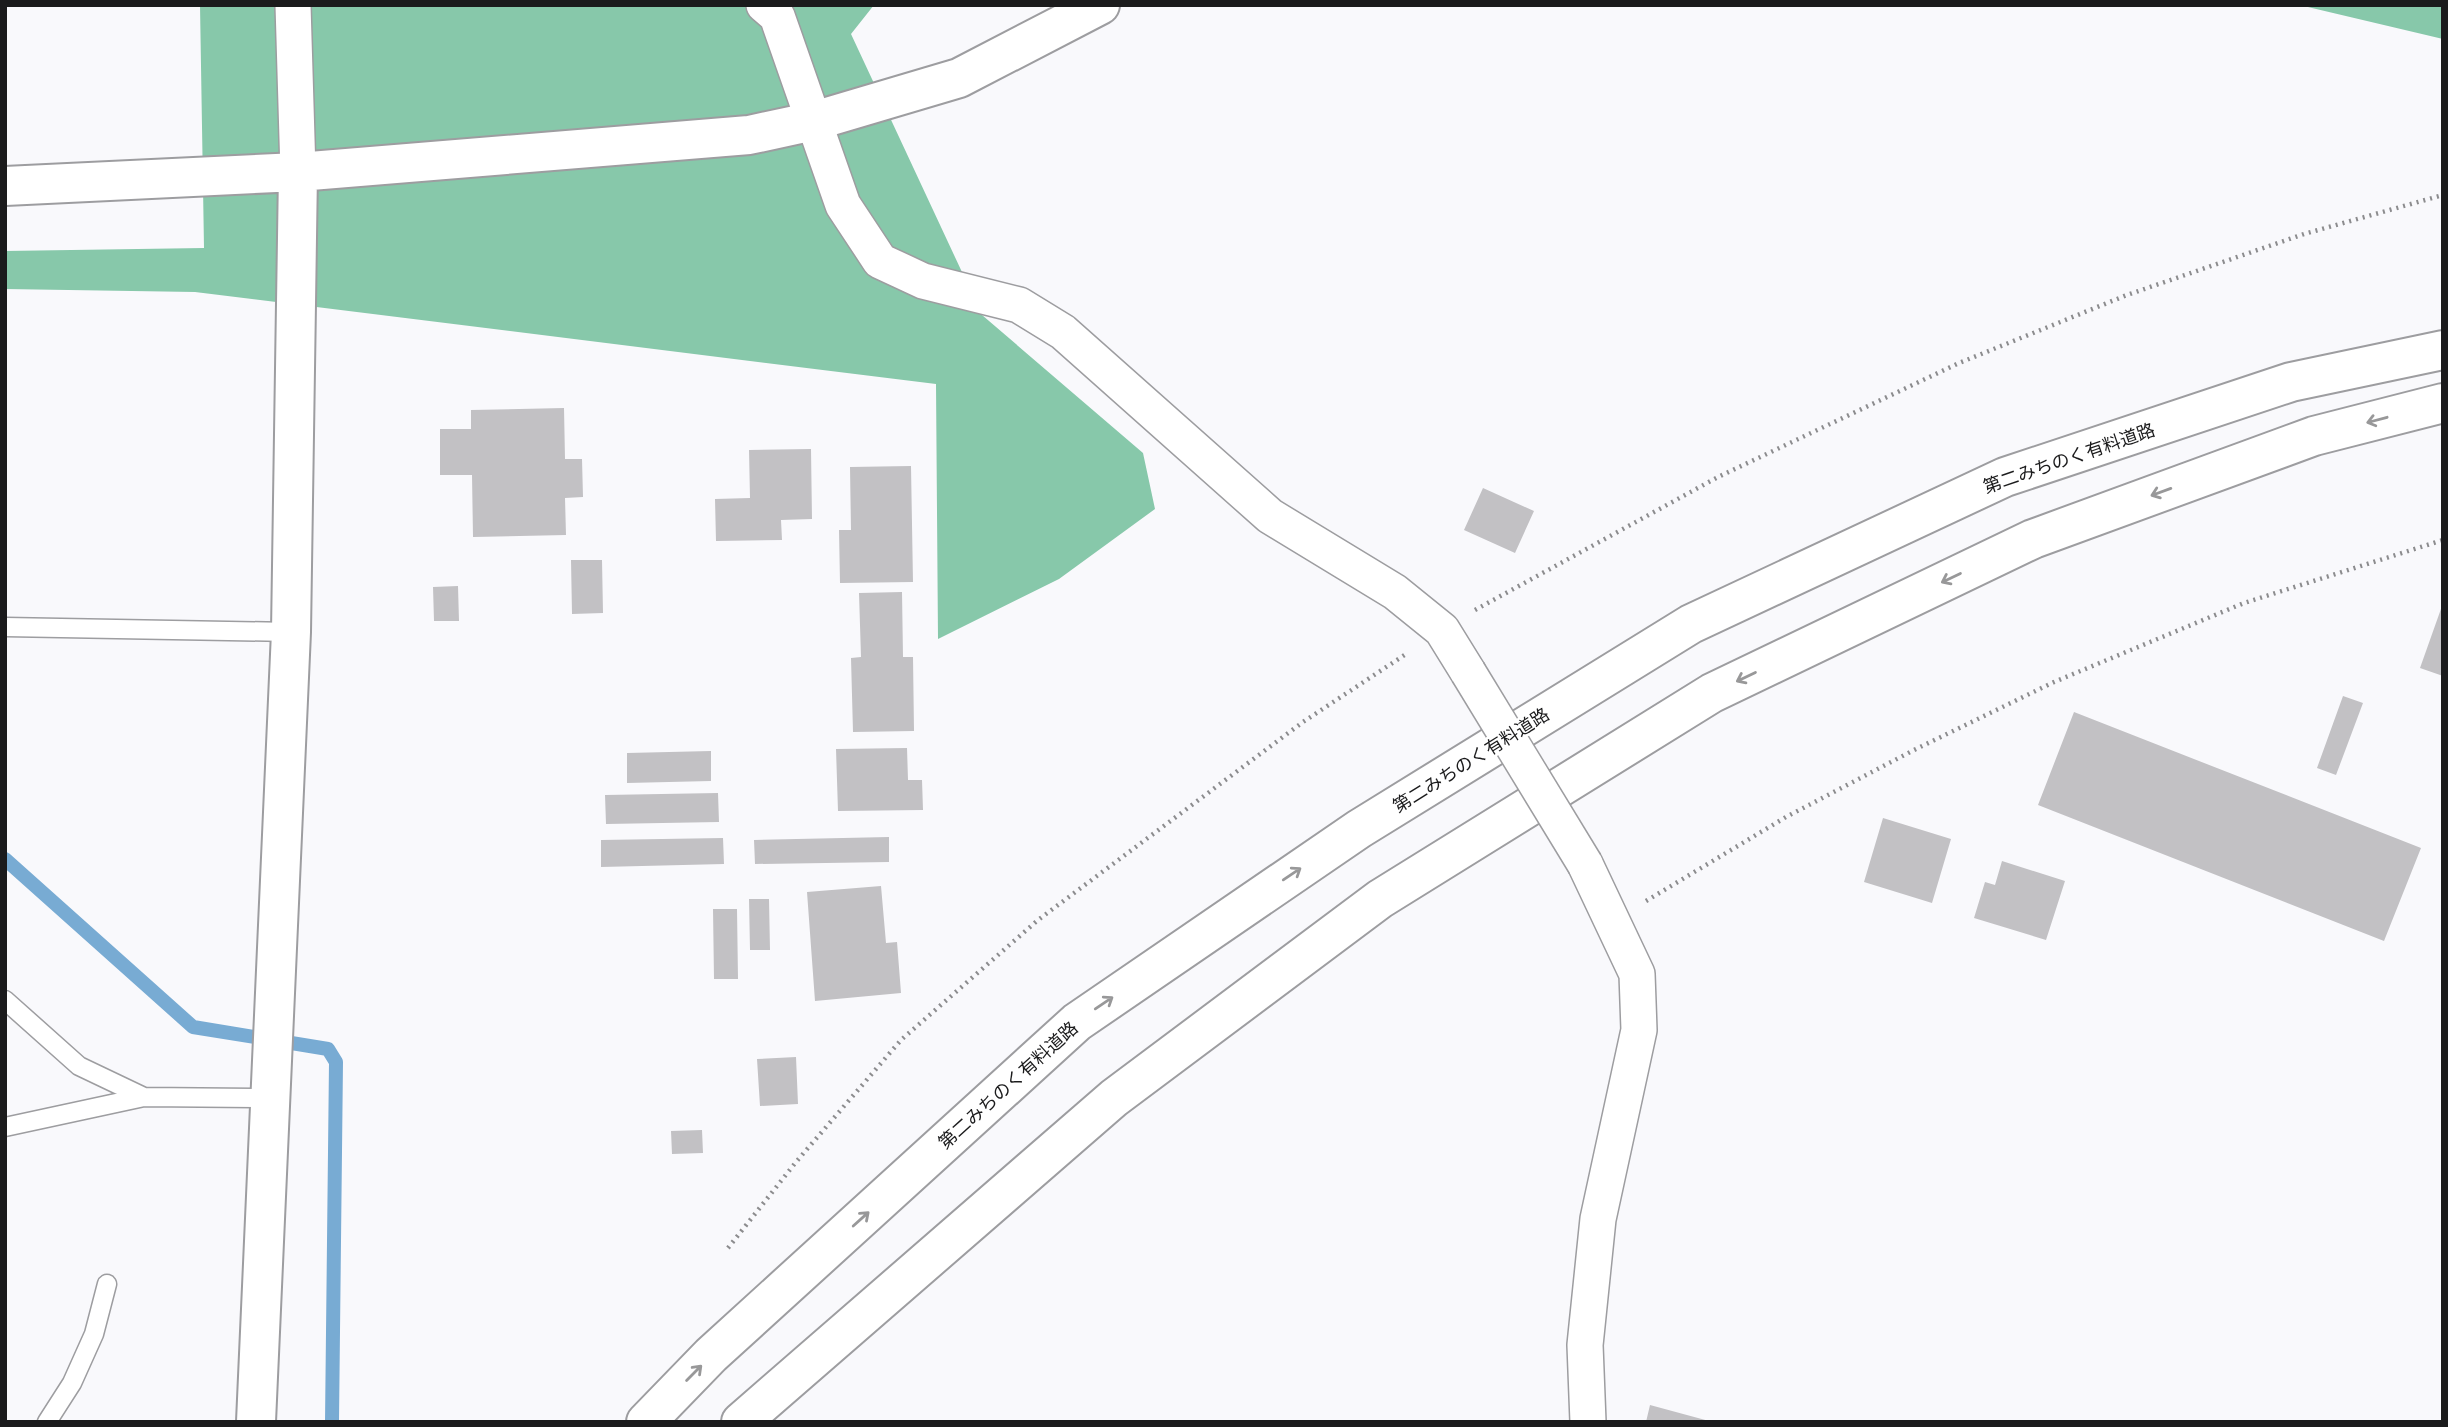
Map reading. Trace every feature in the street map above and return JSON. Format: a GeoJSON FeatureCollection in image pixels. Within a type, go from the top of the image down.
{"type":"FeatureCollection","features":[{"type":"Feature","properties":{"kind":"main road"},"geometry":{"type":"LineString","coordinates":[[5,186],[298,172],[749,135],[814,121],[959,78],[1100,5]]}},
{"type":"Feature","properties":{"kind":"main road"},"geometry":{"type":"LineString","coordinates":[[256,1422],[291,632],[298,172]]}},
{"type":"Feature","properties":{"kind":"main road","name":"第二みちのく有料道路"},"geometry":{"type":"LineString","coordinates":[[646,1422],[711,1355],[1077,1022],[1359,829],[1691,624],[2006,477],[2291,382],[2443,350]]}},
{"type":"Feature","properties":{"kind":"main road"},"geometry":{"type":"LineString","coordinates":[[741,1422],[1103,1107],[1136,1082],[1380,900],[1712,693],[2033,539],[2314,436],[2443,403]]}},
{"type":"Feature","properties":{"kind":"street"},"geometry":{"type":"LineString","coordinates":[[293,5],[298,172]]}},
{"type":"Feature","properties":{"kind":"street"},"geometry":{"type":"LineString","coordinates":[[764,5],[777,16],[843,205],[880,261],[923,281],[1019,305],[1063,332],[1270,516],[1395,592],[1442,629],[1585,864],[1637,974],[1639,1030],[1598,1219],[1585,1345],[1588,1422]]}},
{"type":"Feature","properties":{"kind":"lane"},"geometry":{"type":"LineString","coordinates":[[5,627],[291,632]]}},
{"type":"Feature","properties":{"kind":"lane"},"geometry":{"type":"LineString","coordinates":[[5,1000],[79,1066],[144,1097]]}},
{"type":"Feature","properties":{"kind":"lane"},"geometry":{"type":"LineString","coordinates":[[5,1127],[144,1097],[269,1098]]}},
{"type":"Feature","properties":{"kind":"lane"},"geometry":{"type":"LineString","coordinates":[[47,1422],[72,1382],[94,1334],[107,1284]]}},
{"type":"Feature","properties":{"kind":"path"},"geometry":{"type":"LineString","coordinates":[[728,1248],[796,1162],[901,1040],[1038,920],[1303,722],[1442,629],[1509,589],[1718,477],[1959,363],[2139,291],[2304,234],[2443,195]]}},
{"type":"Feature","properties":{"kind":"path"},"geometry":{"type":"LineString","coordinates":[[1612,921],[1786,817],[1914,750],[2054,682],[2244,603],[2443,540]]}},
{"type":"Feature","properties":{"kind":"green space"},"geometry":{"type":"Polygon","coordinates":[[[200,5],[874,5],[851,34],[982,315],[1143,453],[1155,509],[1059,579],[938,639],[936,384],[195,292],[5,289],[5,251],[204,248],[200,5]]]}},
{"type":"Feature","properties":{"kind":"green space"},"geometry":{"type":"Polygon","coordinates":[[[2300,5],[2443,5],[2443,39],[2312,8],[2300,5]]]}},
{"type":"Feature","properties":{"kind":"building"},"geometry":{"type":"Polygon","coordinates":[[[564,408],[565,459],[582,459],[583,497],[565,498],[566,535],[473,537],[472,475],[440,475],[440,429],[471,429],[471,410],[564,408]]]}},
{"type":"Feature","properties":{"kind":"building"},"geometry":{"type":"Polygon","coordinates":[[[811,449],[812,519],[781,520],[782,540],[716,541],[715,499],[750,498],[749,450],[811,449]]]}},
{"type":"Feature","properties":{"kind":"building"},"geometry":{"type":"Polygon","coordinates":[[[911,466],[913,582],[840,583],[839,530],[851,530],[850,467],[911,466]]]}},
{"type":"Feature","properties":{"kind":"building"},"geometry":{"type":"Polygon","coordinates":[[[1483,488],[1534,511],[1515,553],[1464,530],[1483,488]]]}},
{"type":"Feature","properties":{"kind":"building"},"geometry":{"type":"Polygon","coordinates":[[[571,560],[602,560],[603,613],[572,614],[571,560]]]}},
{"type":"Feature","properties":{"kind":"building"},"geometry":{"type":"Polygon","coordinates":[[[458,586],[459,621],[434,621],[433,587],[458,586]]]}},
{"type":"Feature","properties":{"kind":"building"},"geometry":{"type":"Polygon","coordinates":[[[902,592],[903,657],[913,657],[914,731],[853,732],[851,658],[861,657],[859,593],[902,592]]]}},
{"type":"Feature","properties":{"kind":"building"},"geometry":{"type":"Polygon","coordinates":[[[2443,606],[2443,676],[2420,668],[2443,606]]]}},
{"type":"Feature","properties":{"kind":"building"},"geometry":{"type":"Polygon","coordinates":[[[2343,696],[2363,703],[2336,775],[2317,768],[2343,696]]]}},
{"type":"Feature","properties":{"kind":"building"},"geometry":{"type":"Polygon","coordinates":[[[2074,712],[2421,848],[2384,941],[2038,805],[2074,712]]]}},
{"type":"Feature","properties":{"kind":"building"},"geometry":{"type":"Polygon","coordinates":[[[907,748],[908,780],[922,780],[923,810],[838,811],[836,749],[907,748]]]}},
{"type":"Feature","properties":{"kind":"building"},"geometry":{"type":"Polygon","coordinates":[[[711,751],[711,781],[627,783],[627,753],[711,751]]]}},
{"type":"Feature","properties":{"kind":"building"},"geometry":{"type":"Polygon","coordinates":[[[718,793],[719,822],[606,824],[605,795],[718,793]]]}},
{"type":"Feature","properties":{"kind":"building"},"geometry":{"type":"Polygon","coordinates":[[[1883,818],[1951,839],[1932,903],[1864,882],[1883,818]]]}},
{"type":"Feature","properties":{"kind":"building"},"geometry":{"type":"Polygon","coordinates":[[[889,837],[889,862],[755,864],[754,840],[889,837]]]}},
{"type":"Feature","properties":{"kind":"building"},"geometry":{"type":"Polygon","coordinates":[[[723,838],[724,864],[601,867],[601,840],[723,838]]]}},
{"type":"Feature","properties":{"kind":"building"},"geometry":{"type":"Polygon","coordinates":[[[2002,861],[2065,881],[2046,940],[1974,918],[1985,882],[1995,885],[2002,861]]]}},
{"type":"Feature","properties":{"kind":"building"},"geometry":{"type":"Polygon","coordinates":[[[881,886],[886,943],[897,942],[901,993],[815,1001],[807,892],[881,886]]]}},
{"type":"Feature","properties":{"kind":"building"},"geometry":{"type":"Polygon","coordinates":[[[749,899],[769,899],[770,950],[750,950],[749,899]]]}},
{"type":"Feature","properties":{"kind":"building"},"geometry":{"type":"Polygon","coordinates":[[[713,909],[737,909],[738,979],[714,979],[713,909]]]}},
{"type":"Feature","properties":{"kind":"building"},"geometry":{"type":"Polygon","coordinates":[[[796,1057],[798,1104],[760,1106],[757,1059],[796,1057]]]}},
{"type":"Feature","properties":{"kind":"building"},"geometry":{"type":"Polygon","coordinates":[[[702,1130],[703,1153],[672,1154],[671,1131],[702,1130]]]}},
{"type":"Feature","properties":{"kind":"building"},"geometry":{"type":"Polygon","coordinates":[[[1650,1405],[1709,1421],[1709,1422],[1646,1422],[1650,1405]]]}},
{"type":"Feature","properties":{"kind":"waterway"},"geometry":{"type":"LineString","coordinates":[[5,859],[193,1027],[328,1049],[336,1062],[332,1422]]}}]}
